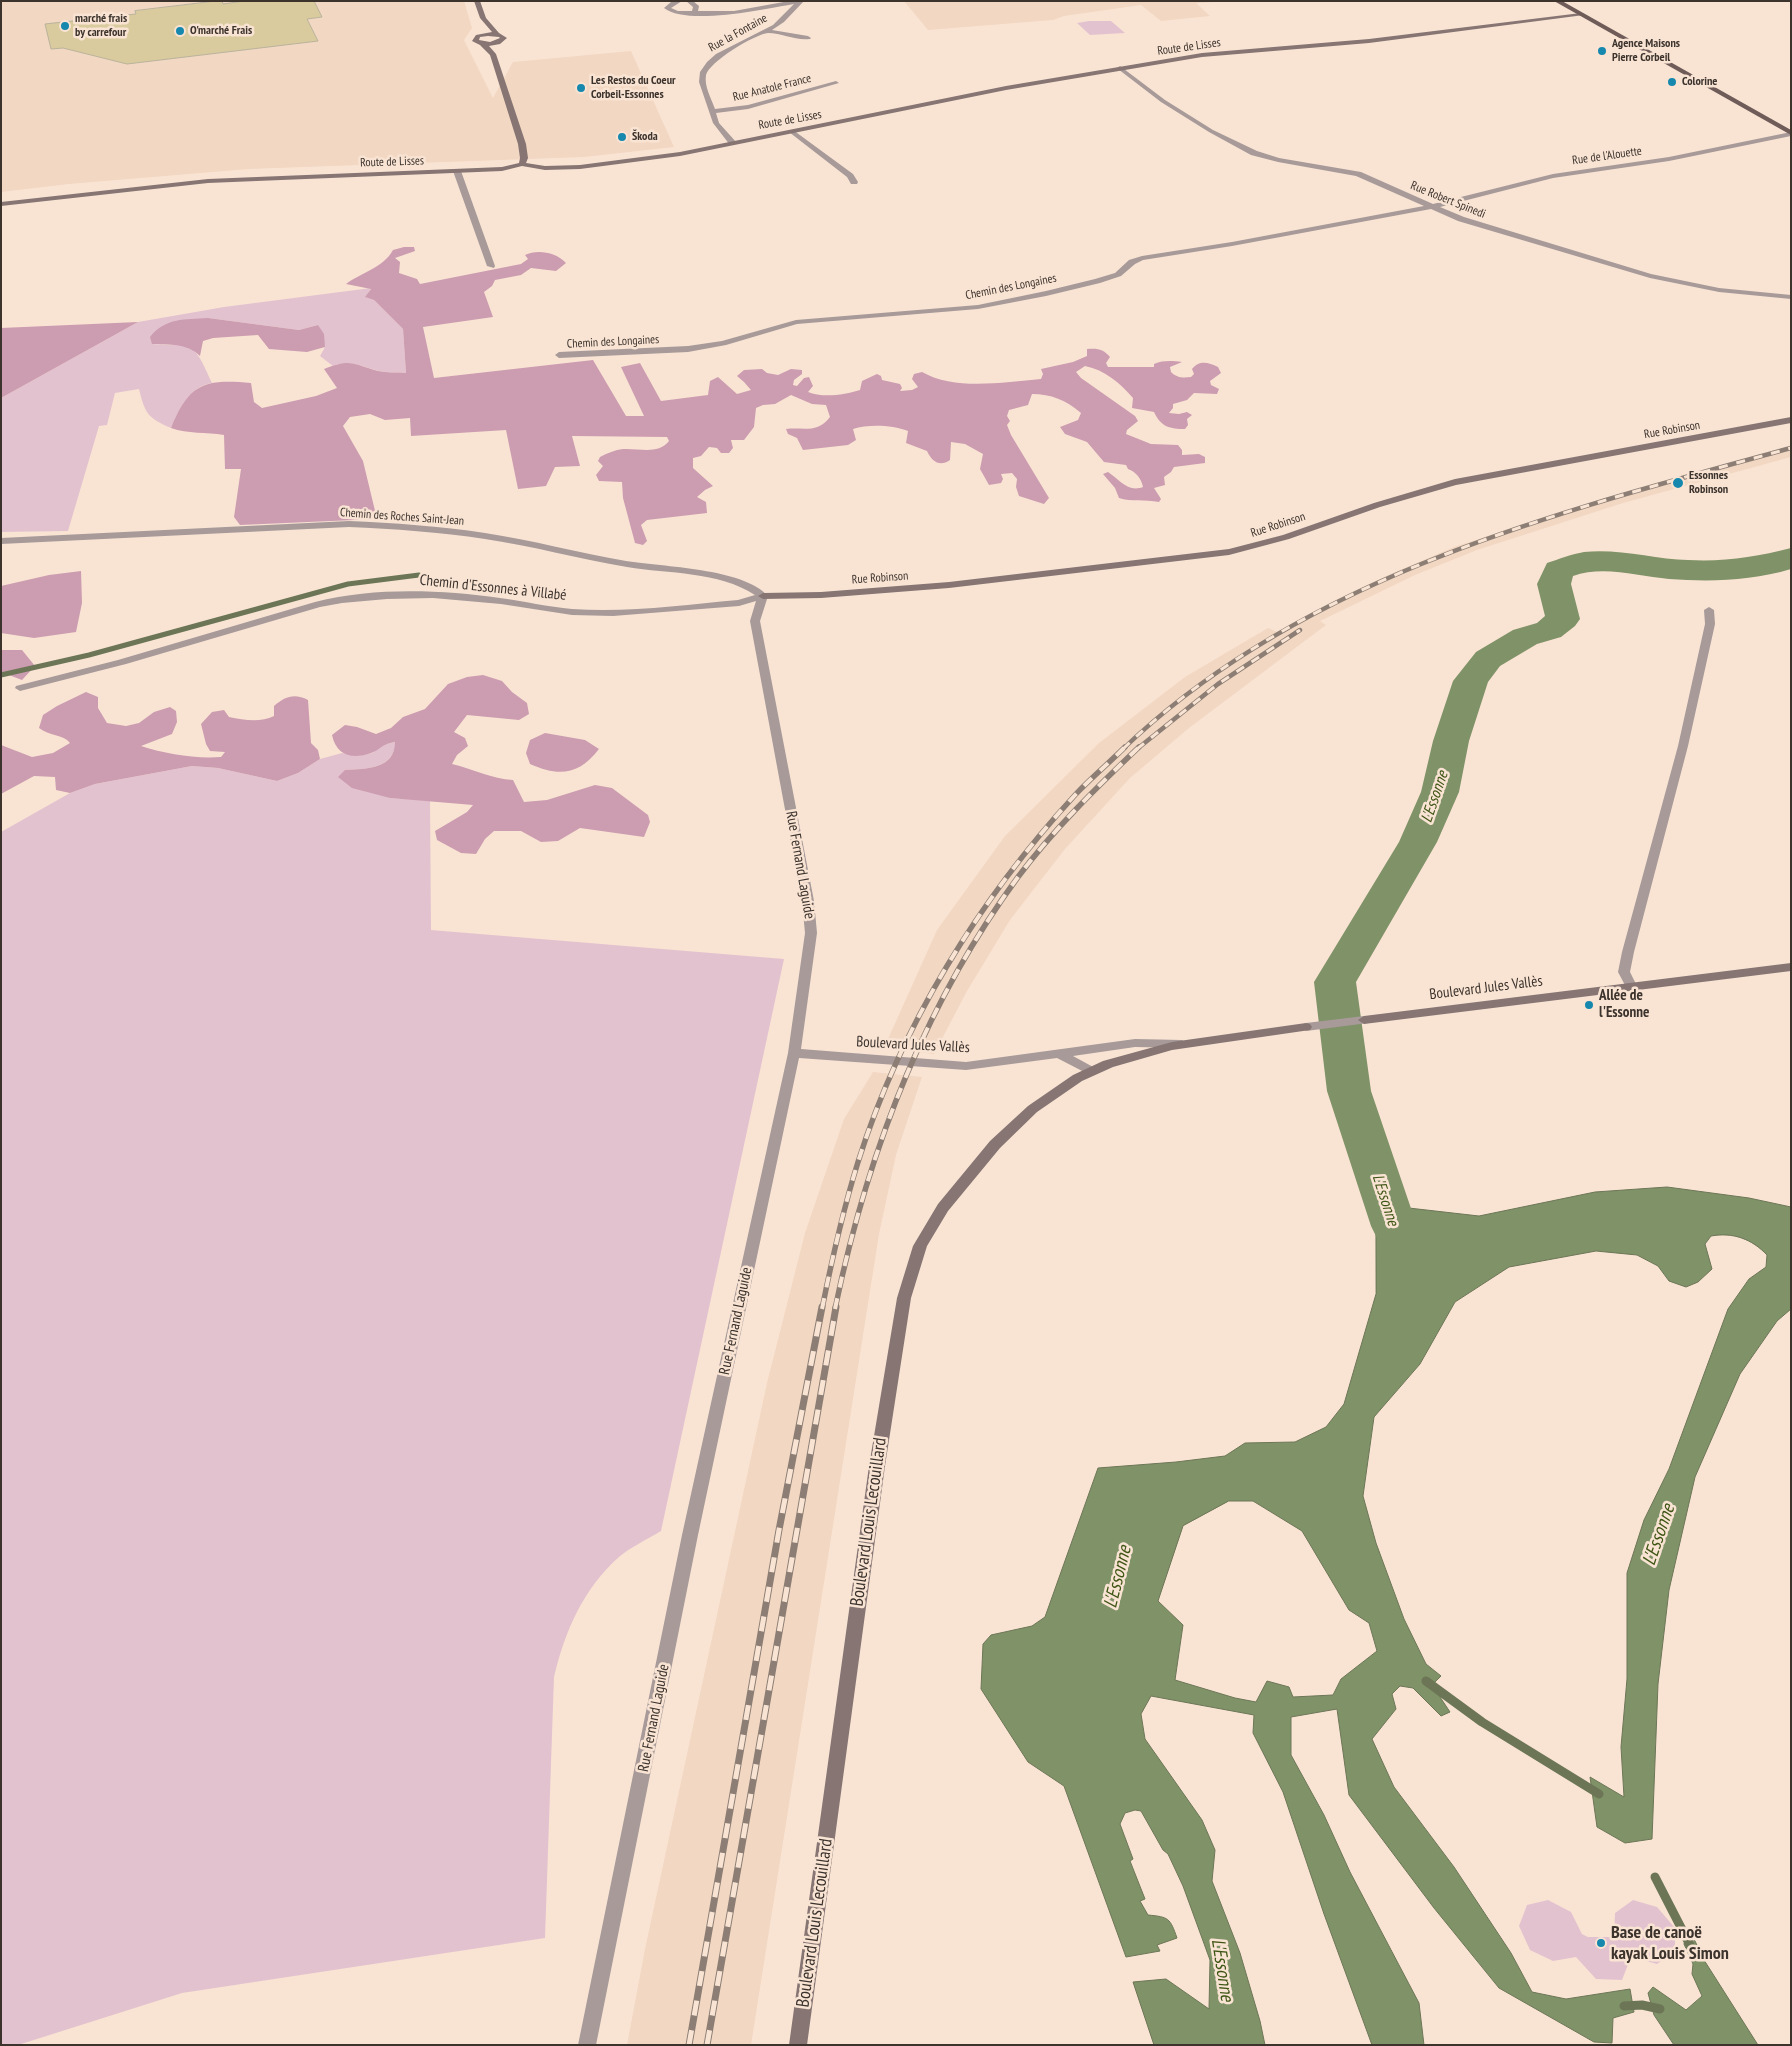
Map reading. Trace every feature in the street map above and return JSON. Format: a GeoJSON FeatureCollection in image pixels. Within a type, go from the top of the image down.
{"type":"FeatureCollection","features":[{"type":"Feature","properties":{"kind":"main road"},"geometry":{"type":"LineString","coordinates":[[1556,1],[1791,134]]}},
{"type":"Feature","properties":{"kind":"main road"},"geometry":{"type":"LineString","coordinates":[[1567,1],[1621,32],[1638,46]]}},
{"type":"Feature","properties":{"kind":"street"},"geometry":{"type":"LineString","coordinates":[[477,1],[482,18],[480,35]]}},
{"type":"Feature","properties":{"kind":"street"},"geometry":{"type":"LineString","coordinates":[[679,1],[667,8],[677,13],[696,11],[734,13],[800,1]]}},
{"type":"Feature","properties":{"kind":"street"},"geometry":{"type":"LineString","coordinates":[[689,1],[694,3],[696,11]]}},
{"type":"Feature","properties":{"kind":"street","name":"Rue la Fontaine"},"geometry":{"type":"LineString","coordinates":[[732,143],[716,123],[702,82],[706,66],[727,51],[766,31],[786,18],[800,1]]}},
{"type":"Feature","properties":{"kind":"street","name":"Route de Lisses"},"geometry":{"type":"LineString","coordinates":[[1,204],[208,181],[502,169],[522,164],[552,168],[627,162],[732,143],[999,89],[1120,68],[1205,55],[1433,34],[1581,15]]}},
{"type":"Feature","properties":{"kind":"street"},"geometry":{"type":"LineString","coordinates":[[482,18],[497,34],[504,38],[498,42],[482,43],[475,41],[475,38],[480,35],[497,34]]}},
{"type":"Feature","properties":{"kind":"street"},"geometry":{"type":"LineString","coordinates":[[766,31],[808,38]]}},
{"type":"Feature","properties":{"kind":"street"},"geometry":{"type":"LineString","coordinates":[[493,54],[498,42]]}},
{"type":"Feature","properties":{"kind":"street"},"geometry":{"type":"LineString","coordinates":[[482,43],[493,54],[522,144],[524,158],[522,164]]}},
{"type":"Feature","properties":{"kind":"street","name":"Rue Robert Spinedi"},"geometry":{"type":"LineString","coordinates":[[1120,68],[1162,101],[1211,131],[1254,153],[1278,160],[1358,174],[1461,219],[1671,281],[1719,290],[1791,296]]}},
{"type":"Feature","properties":{"kind":"street","name":"Rue Anatole France"},"geometry":{"type":"LineString","coordinates":[[712,111],[748,107],[836,83]]}},
{"type":"Feature","properties":{"kind":"street"},"geometry":{"type":"LineString","coordinates":[[791,131],[850,176],[854,182]]}},
{"type":"Feature","properties":{"kind":"street","name":"Rue de l'Alouette"},"geometry":{"type":"LineString","coordinates":[[1428,206],[1553,176],[1669,159],[1791,134]]}},
{"type":"Feature","properties":{"kind":"street"},"geometry":{"type":"LineString","coordinates":[[457,171],[491,266]]}},
{"type":"Feature","properties":{"kind":"street","name":"Chemin des Longaines"},"geometry":{"type":"LineString","coordinates":[[559,355],[688,349],[723,343],[796,322],[978,307],[1116,276],[1130,262],[1142,258],[1232,244],[1428,206]]}},
{"type":"Feature","properties":{"kind":"street","name":"Rue Robinson"},"geometry":{"type":"LineString","coordinates":[[763,596],[822,595],[949,585],[1221,553],[1286,537],[1367,508],[1455,482],[1791,420]]}},
{"type":"Feature","properties":{"kind":"street","name":"Chemin des Roches Saint-Jean"},"geometry":{"type":"LineString","coordinates":[[1,541],[349,524],[381,525],[485,536],[601,559],[724,578],[751,587],[763,596]]}},
{"type":"Feature","properties":{"kind":"street","name":"Chemin d'Essonnes à Villabé"},"geometry":{"type":"LineString","coordinates":[[20,688],[122,662],[319,604],[377,595],[426,595],[500,601],[585,612],[739,603],[763,596]]}},
{"type":"Feature","properties":{"kind":"street","name":"Rue Fernand Laguide"},"geometry":{"type":"LineString","coordinates":[[587,2045],[690,1535],[794,1053],[811,933],[808,902],[755,621],[763,596]]}},
{"type":"Feature","properties":{"kind":"street"},"geometry":{"type":"LineString","coordinates":[[1631,986],[1624,972],[1628,952],[1683,746],[1710,624],[1710,610]]}},
{"type":"Feature","properties":{"kind":"street","name":"Boulevard Jules Vallès"},"geometry":{"type":"LineString","coordinates":[[1090,1071],[1133,1055],[1185,1044],[1306,1027],[1791,967]]}},
{"type":"Feature","properties":{"kind":"street","name":"Boulevard Jules Vallès"},"geometry":{"type":"LineString","coordinates":[[794,1053],[966,1066],[1135,1043],[1185,1044]]}},
{"type":"Feature","properties":{"kind":"street"},"geometry":{"type":"LineString","coordinates":[[1060,1054],[1090,1071]]}},
{"type":"Feature","properties":{"kind":"street","name":"Boulevard Louis Lecouillard"},"geometry":{"type":"LineString","coordinates":[[798,2045],[838,1758],[862,1558],[905,1287],[921,1243],[931,1225],[981,1160],[1034,1107],[1050,1094],[1090,1071]]}},
{"type":"Feature","properties":{"kind":"shaded area"},"geometry":{"type":"Polygon","coordinates":[[[1,1],[464,1],[472,28],[464,40],[493,98],[513,62],[631,51],[674,147],[584,157],[249,169],[69,184],[1,192],[1,1]]]}},
{"type":"Feature","properties":{"kind":"shaded area"},"geometry":{"type":"Polygon","coordinates":[[[904,1],[1233,1],[1196,3],[1210,16],[1161,21],[1141,5],[1064,16],[1053,20],[928,30],[904,1]]]}},
{"type":"Feature","properties":{"kind":"shaded area"},"geometry":{"type":"Polygon","coordinates":[[[1111,21],[1125,33],[1090,35],[1077,23],[1111,21]]]}},
{"type":"Feature","properties":{"kind":"shaded area"},"geometry":{"type":"Polygon","coordinates":[[[414,247],[415,251],[395,258],[400,262],[399,273],[417,279],[420,284],[521,264],[528,259],[525,255],[535,252],[552,254],[566,263],[556,271],[531,268],[521,275],[495,280],[492,286],[484,292],[493,317],[423,327],[434,378],[593,360],[626,416],[644,416],[621,367],[640,363],[661,401],[708,395],[710,381],[718,377],[737,394],[751,390],[737,376],[744,370],[762,369],[767,373],[778,375],[791,369],[802,370],[802,374],[794,380],[793,385],[797,386],[804,378],[809,377],[813,386],[808,392],[820,395],[834,395],[860,390],[862,381],[877,374],[881,376],[882,380],[900,384],[902,388],[900,391],[912,390],[918,387],[912,379],[914,374],[922,372],[949,382],[980,384],[1041,379],[1043,374],[1041,369],[1073,362],[1087,356],[1087,349],[1097,349],[1105,352],[1110,357],[1106,363],[1108,367],[1154,367],[1154,364],[1161,362],[1182,362],[1170,367],[1171,372],[1178,376],[1191,377],[1194,374],[1192,369],[1198,364],[1207,363],[1218,367],[1221,373],[1210,381],[1211,385],[1219,389],[1217,394],[1194,393],[1187,400],[1173,404],[1173,408],[1169,413],[1179,414],[1187,412],[1192,415],[1187,419],[1188,425],[1185,429],[1166,426],[1154,412],[1132,408],[1133,398],[1123,387],[1106,374],[1085,366],[1076,372],[1081,378],[1135,416],[1138,421],[1127,430],[1126,434],[1151,444],[1178,445],[1182,450],[1182,455],[1199,454],[1205,457],[1205,463],[1174,467],[1164,477],[1165,485],[1154,488],[1161,499],[1159,502],[1119,498],[1115,488],[1103,474],[1108,472],[1128,487],[1133,488],[1143,487],[1138,476],[1128,469],[1126,465],[1104,462],[1087,442],[1065,434],[1060,427],[1078,420],[1081,413],[1075,408],[1064,401],[1046,395],[1032,394],[1028,405],[1009,410],[1007,416],[1010,421],[1007,425],[1011,435],[1049,498],[1044,504],[1019,496],[1016,487],[1017,479],[1012,473],[1001,474],[1003,479],[1001,483],[989,485],[980,469],[983,454],[965,444],[951,442],[950,460],[940,463],[934,461],[927,451],[906,443],[908,431],[895,427],[859,427],[853,429],[856,440],[848,445],[803,450],[797,438],[788,434],[786,429],[815,428],[830,417],[826,405],[812,404],[791,395],[775,404],[756,408],[754,427],[744,440],[731,440],[733,448],[729,453],[721,453],[717,448],[709,447],[701,456],[693,458],[693,468],[713,486],[697,497],[706,502],[707,513],[647,520],[641,525],[647,541],[643,545],[635,543],[623,498],[622,482],[599,481],[596,475],[603,466],[598,461],[600,457],[620,449],[648,450],[659,448],[669,441],[667,437],[572,436],[580,466],[555,467],[546,486],[518,489],[506,430],[411,436],[410,418],[385,420],[370,414],[350,417],[343,426],[363,461],[377,519],[240,525],[234,517],[241,469],[225,469],[224,435],[171,428],[185,401],[200,387],[222,382],[251,383],[254,402],[262,408],[316,396],[337,388],[324,369],[346,363],[381,372],[406,373],[403,329],[374,300],[365,297],[371,289],[346,284],[378,266],[393,250],[414,247]]]}},
{"type":"Feature","properties":{"kind":"shaded area"},"geometry":{"type":"Polygon","coordinates":[[[371,288],[366,297],[374,300],[403,329],[406,373],[382,372],[351,363],[333,366],[320,356],[325,347],[318,325],[299,330],[208,318],[152,344],[177,345],[192,349],[201,360],[212,383],[204,385],[191,394],[182,406],[171,428],[152,418],[143,404],[139,389],[115,393],[107,425],[99,426],[68,531],[1,532],[1,398],[138,322],[224,307],[371,288]]]}},
{"type":"Feature","properties":{"kind":"shaded area"},"geometry":{"type":"Polygon","coordinates":[[[208,318],[299,330],[318,325],[324,334],[325,347],[307,352],[269,349],[258,335],[213,338],[203,341],[200,356],[184,347],[152,344],[150,337],[169,323],[208,318]]]}},
{"type":"Feature","properties":{"kind":"shaded area"},"geometry":{"type":"Polygon","coordinates":[[[138,322],[1,398],[1,328],[138,322]]]}},
{"type":"Feature","properties":{"kind":"shaded area"},"geometry":{"type":"Polygon","coordinates":[[[1791,446],[1791,457],[1623,503],[1477,550],[1415,575],[1320,621],[1326,625],[1189,728],[1130,778],[1065,849],[1010,920],[967,991],[934,1054],[884,1048],[937,930],[1005,836],[1099,743],[1185,677],[1268,628],[1277,632],[1336,600],[1454,547],[1609,497],[1791,446]]]}},
{"type":"Feature","properties":{"kind":"shaded area"},"geometry":{"type":"Polygon","coordinates":[[[81,571],[82,603],[76,632],[34,638],[1,633],[1,586],[49,575],[81,571]]]}},
{"type":"Feature","properties":{"kind":"shaded area"},"geometry":{"type":"Polygon","coordinates":[[[1,650],[22,650],[35,666],[22,680],[1,672],[1,650]]]}},
{"type":"Feature","properties":{"kind":"shaded area"},"geometry":{"type":"Polygon","coordinates":[[[483,675],[502,681],[512,692],[527,703],[529,714],[519,720],[467,715],[454,732],[465,738],[468,746],[457,755],[452,764],[490,776],[513,780],[524,802],[547,800],[595,785],[612,788],[648,815],[650,822],[644,837],[580,828],[558,841],[541,842],[521,831],[494,831],[485,839],[476,854],[461,853],[437,840],[435,831],[467,812],[473,805],[390,798],[352,788],[338,777],[345,770],[378,766],[390,758],[394,751],[395,742],[364,755],[351,756],[346,754],[337,747],[332,735],[345,725],[376,734],[391,728],[403,717],[425,709],[448,684],[467,677],[483,675]]]}},
{"type":"Feature","properties":{"kind":"shaded area"},"geometry":{"type":"Polygon","coordinates":[[[86,692],[98,697],[98,708],[107,723],[126,726],[139,723],[154,712],[170,707],[176,711],[177,722],[172,734],[141,746],[170,754],[191,757],[221,757],[225,752],[210,751],[206,744],[201,724],[212,712],[224,710],[229,717],[263,720],[274,716],[274,706],[282,700],[294,696],[303,698],[308,700],[311,743],[318,750],[320,759],[298,773],[277,781],[218,768],[192,766],[95,784],[70,793],[56,790],[55,777],[34,776],[1,794],[1,745],[32,757],[53,753],[70,743],[64,738],[39,728],[43,715],[86,692]]]}},
{"type":"Feature","properties":{"kind":"shaded area"},"geometry":{"type":"Polygon","coordinates":[[[545,733],[585,740],[599,749],[591,758],[576,769],[559,772],[550,771],[530,764],[526,753],[530,740],[545,733]]]}},
{"type":"Feature","properties":{"kind":"shaded area"},"geometry":{"type":"Polygon","coordinates":[[[396,742],[390,758],[378,766],[345,770],[390,798],[430,800],[431,930],[784,959],[661,1531],[634,1546],[606,1569],[577,1612],[558,1660],[554,1677],[545,1938],[182,1993],[18,2045],[1,2045],[1,832],[70,793],[95,784],[192,766],[218,768],[277,781],[298,773],[320,759],[342,753],[356,756],[372,753],[385,744],[396,742]]]}},
{"type":"Feature","properties":{"kind":"shaded area"},"geometry":{"type":"Polygon","coordinates":[[[873,1072],[922,1077],[896,1155],[879,1234],[751,2045],[627,2045],[645,1949],[767,1383],[805,1233],[844,1119],[873,1072]]]}},
{"type":"Feature","properties":{"kind":"shaded area","name":"Base de canoë kayak Louis Simon"},"geometry":{"type":"Polygon","coordinates":[[[1548,1900],[1571,1912],[1582,1934],[1588,1937],[1614,1937],[1615,1913],[1633,1900],[1657,1907],[1675,1928],[1675,1951],[1657,1964],[1631,1957],[1622,1980],[1596,1979],[1576,1957],[1553,1961],[1530,1950],[1519,1926],[1527,1905],[1548,1900]]]}},
{"type":"Feature","properties":{"kind":"water"},"geometry":{"type":"Polygon","coordinates":[[[1376,1171],[1400,1207],[1479,1216],[1595,1192],[1667,1187],[1749,1198],[1791,1207],[1791,1309],[1777,1321],[1740,1374],[1695,1477],[1669,1590],[1658,1684],[1652,1839],[1625,1843],[1597,1827],[1590,1777],[1624,1797],[1621,1747],[1627,1679],[1627,1573],[1644,1520],[1669,1469],[1728,1309],[1749,1279],[1766,1267],[1767,1255],[1761,1249],[1742,1238],[1727,1235],[1711,1236],[1705,1244],[1712,1269],[1698,1282],[1686,1287],[1669,1281],[1658,1266],[1637,1255],[1596,1251],[1509,1267],[1455,1302],[1420,1364],[1374,1417],[1363,1496],[1376,1543],[1404,1619],[1426,1664],[1441,1676],[1432,1685],[1450,1712],[1441,1716],[1413,1688],[1400,1686],[1392,1694],[1396,1709],[1372,1739],[1394,1787],[1454,1867],[1511,1953],[1532,1992],[1566,1999],[1630,1989],[1634,2012],[1613,2018],[1612,2043],[1594,2042],[1499,1988],[1434,1908],[1349,1795],[1337,1709],[1291,1717],[1291,1755],[1324,1815],[1350,1872],[1419,2003],[1424,2045],[1372,2045],[1324,1914],[1283,1792],[1253,1733],[1254,1715],[1151,1696],[1141,1714],[1145,1739],[1202,1820],[1215,1850],[1212,1881],[1240,1953],[1265,2045],[1154,2045],[1133,1982],[1166,1979],[1209,2009],[1210,1960],[1183,1886],[1168,1854],[1163,1850],[1141,1811],[1135,1810],[1125,1813],[1120,1824],[1133,1859],[1130,1861],[1145,1899],[1140,1901],[1148,1915],[1165,1918],[1170,1922],[1177,1938],[1157,1945],[1160,1951],[1126,1957],[1064,1786],[1028,1762],[981,1689],[983,1644],[991,1635],[1032,1626],[1045,1617],[1098,1468],[1225,1456],[1245,1443],[1295,1442],[1326,1427],[1344,1404],[1376,1294],[1376,1171]],[[1229,1501],[1183,1526],[1158,1601],[1183,1625],[1175,1680],[1235,1698],[1256,1702],[1267,1681],[1289,1687],[1293,1697],[1333,1695],[1341,1679],[1377,1651],[1369,1623],[1349,1610],[1302,1531],[1253,1501],[1229,1501]]]}},
{"type":"Feature","properties":{"kind":"water"},"geometry":{"type":"Polygon","coordinates":[[[1695,1941],[1704,1960],[1758,2045],[1674,2045],[1654,2015],[1648,1993],[1653,1987],[1686,2010],[1702,1996],[1692,1974],[1693,1964],[1684,1944],[1695,1941]]]}},
{"type":"Feature","properties":{"kind":"building","name":"O'marché Frais"},"geometry":{"type":"Polygon","coordinates":[[[222,1],[223,4],[244,1],[314,1],[322,17],[307,19],[318,41],[127,64],[63,48],[51,49],[45,24],[136,14],[135,11],[222,1]]]}},
{"type":"Feature","properties":{"kind":"waterway","name":"L'Essonne"},"geometry":{"type":"LineString","coordinates":[[1394,1226],[1349,1091],[1335,982],[1418,842],[1440,792],[1451,741],[1471,681],[1488,659],[1525,637],[1549,630],[1563,619],[1554,584],[1559,570],[1585,562],[1609,562],[1703,571],[1757,567],[1791,558]]}},
{"type":"Feature","properties":{"kind":"waterway"},"geometry":{"type":"LineString","coordinates":[[1,675],[89,655],[348,584],[419,575]]}},
{"type":"Feature","properties":{"kind":"waterway"},"geometry":{"type":"LineString","coordinates":[[1426,1681],[1482,1722],[1599,1794]]}},
{"type":"Feature","properties":{"kind":"waterway","name":"L'Essonne"},"geometry":{"type":"LineString","coordinates":[[1655,1877],[1692,1949]]}},
{"type":"Feature","properties":{"kind":"waterway"},"geometry":{"type":"LineString","coordinates":[[1624,2006],[1642,2005],[1660,2009]]}},
{"type":"Feature","properties":{"kind":"railway"},"geometry":{"type":"LineString","coordinates":[[1123,749],[1194,689],[1271,638],[1352,595],[1437,558],[1525,526],[1614,498],[1791,448]]}},
{"type":"Feature","properties":{"kind":"railway"},"geometry":{"type":"LineString","coordinates":[[1137,749],[1218,684],[1300,630]]}},
{"type":"Feature","properties":{"kind":"railway"},"geometry":{"type":"LineString","coordinates":[[822,1309],[847,1198],[858,1162],[876,1111],[920,1013],[947,966],[1007,877],[1076,794],[1125,747]]}},
{"type":"Feature","properties":{"kind":"railway"},"geometry":{"type":"LineString","coordinates":[[835,1309],[848,1251],[882,1138],[903,1083],[927,1029],[954,977],[984,926],[1031,860],[1076,810],[1139,747]]}},
{"type":"Feature","properties":{"kind":"railway"},"geometry":{"type":"LineString","coordinates":[[689,2045],[779,1530],[822,1307]]}},
{"type":"Feature","properties":{"kind":"railway"},"geometry":{"type":"LineString","coordinates":[[707,2045],[836,1307]]}},
{"type":"Feature","properties":{"kind":"place","name":"marché frais by carrefour"},"geometry":{"type":"Point","coordinates":[65,26]}},
{"type":"Feature","properties":{"kind":"place","name":"O'marché Frais"},"geometry":{"type":"Point","coordinates":[180,31]}},
{"type":"Feature","properties":{"kind":"place","name":"Agence Maisons Pierre Corbeil"},"geometry":{"type":"Point","coordinates":[1602,51]}},
{"type":"Feature","properties":{"kind":"place","name":"Colorine"},"geometry":{"type":"Point","coordinates":[1672,82]}},
{"type":"Feature","properties":{"kind":"place","name":"Les Restos du Coeur Corbeil-Essonnes"},"geometry":{"type":"Point","coordinates":[581,88]}},
{"type":"Feature","properties":{"kind":"place","name":"Škoda"},"geometry":{"type":"Point","coordinates":[622,137]}},
{"type":"Feature","properties":{"kind":"place","name":"Essonnes Robinson"},"geometry":{"type":"Point","coordinates":[1678,483]}},
{"type":"Feature","properties":{"kind":"place","name":"Allée de l'Essonne"},"geometry":{"type":"Point","coordinates":[1589,1005]}},
{"type":"Feature","properties":{"kind":"place","name":"Base de canoë kayak Louis Simon"},"geometry":{"type":"Point","coordinates":[1601,1943]}}]}
